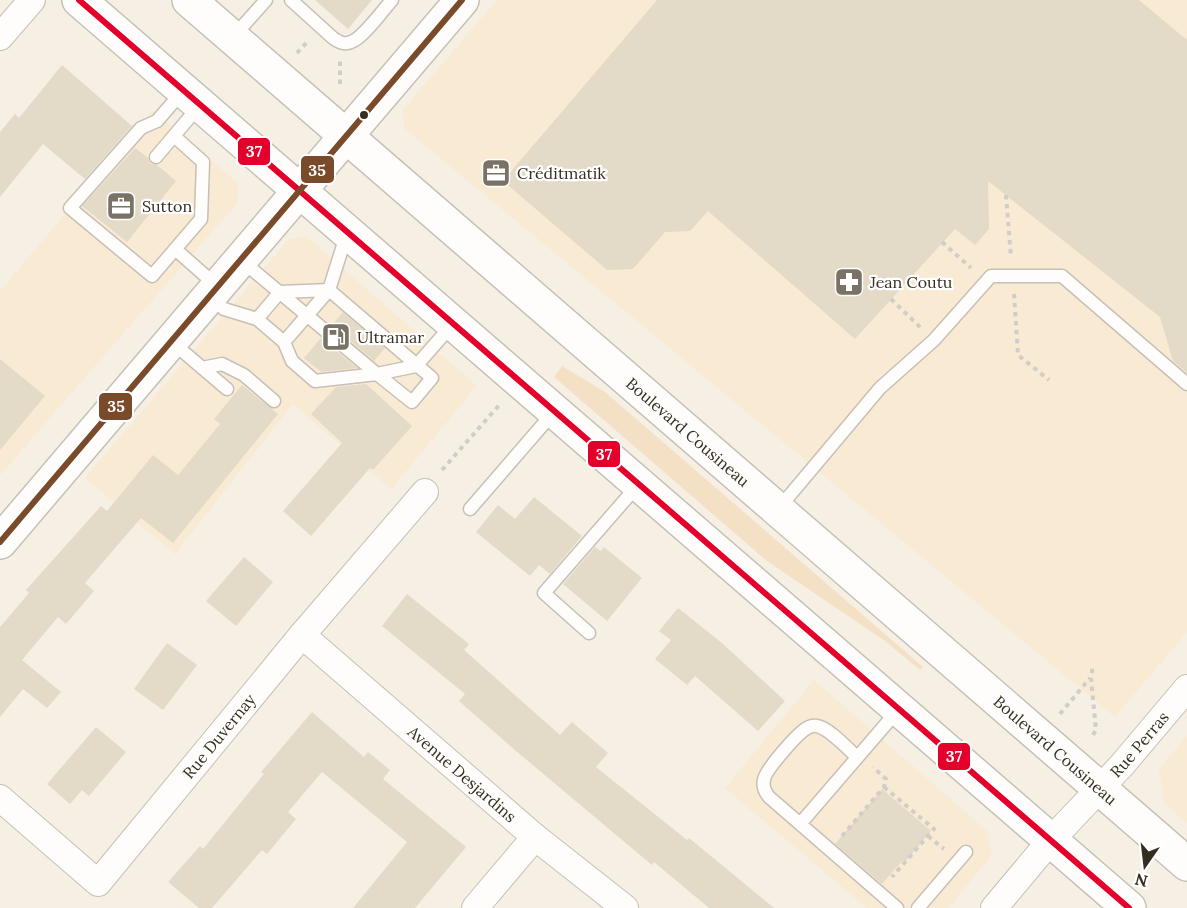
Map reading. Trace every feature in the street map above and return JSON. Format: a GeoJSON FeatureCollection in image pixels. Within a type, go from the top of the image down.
{"type":"FeatureCollection","features":[{"type":"Feature","properties":{"kind":"main road"},"geometry":{"type":"LineString","coordinates":[[79,0],[1129,908]]}},
{"type":"Feature","properties":{"kind":"main road","name":"Boulevard Cousineau"},"geometry":{"type":"LineString","coordinates":[[189,0],[1187,864]]}},
{"type":"Feature","properties":{"kind":"main road"},"geometry":{"type":"LineString","coordinates":[[0,542],[462,0]]}},
{"type":"Feature","properties":{"kind":"street"},"geometry":{"type":"LineString","coordinates":[[0,37],[32,0]]}},
{"type":"Feature","properties":{"kind":"street","name":"Rue Duvernay"},"geometry":{"type":"LineString","coordinates":[[0,798],[98,883],[302,635],[425,492]]}},
{"type":"Feature","properties":{"kind":"street","name":"Avenue Desjardins"},"geometry":{"type":"LineString","coordinates":[[302,635],[535,837],[625,908]]}},
{"type":"Feature","properties":{"kind":"street","name":"Rue Perras"},"geometry":{"type":"LineString","coordinates":[[994,908],[1051,840],[1100,789],[1187,688]]}},
{"type":"Feature","properties":{"kind":"street"},"geometry":{"type":"LineString","coordinates":[[475,908],[535,837]]}},
{"type":"Feature","properties":{"kind":"lane"},"geometry":{"type":"LineString","coordinates":[[232,38],[266,0]]}},
{"type":"Feature","properties":{"kind":"lane"},"geometry":{"type":"LineString","coordinates":[[291,0],[333,38],[347,43],[359,37],[392,0]]}},
{"type":"Feature","properties":{"kind":"lane"},"geometry":{"type":"LineString","coordinates":[[174,136],[203,162],[201,219],[152,276],[70,208],[141,128],[157,121],[192,98]]}},
{"type":"Feature","properties":{"kind":"lane"},"geometry":{"type":"LineString","coordinates":[[156,157],[174,136],[192,98]]}},
{"type":"Feature","properties":{"kind":"lane"},"geometry":{"type":"LineString","coordinates":[[284,342],[329,290],[347,232]]}},
{"type":"Feature","properties":{"kind":"lane"},"geometry":{"type":"LineString","coordinates":[[175,249],[214,291],[224,309],[257,319],[284,342],[292,361],[315,381],[377,374],[416,366],[453,323]]}},
{"type":"Feature","properties":{"kind":"lane"},"geometry":{"type":"LineString","coordinates":[[241,260],[280,292],[307,316],[412,402],[432,378],[329,290],[280,292],[257,319]]}},
{"type":"Feature","properties":{"kind":"lane"},"geometry":{"type":"LineString","coordinates":[[777,510],[880,388],[934,340],[991,276],[1062,276],[1187,384]]}},
{"type":"Feature","properties":{"kind":"lane"},"geometry":{"type":"LineString","coordinates":[[171,341],[227,389]]}},
{"type":"Feature","properties":{"kind":"lane"},"geometry":{"type":"LineString","coordinates":[[202,368],[222,364],[244,375],[274,401]]}},
{"type":"Feature","properties":{"kind":"lane"},"geometry":{"type":"LineString","coordinates":[[470,509],[555,411]]}},
{"type":"Feature","properties":{"kind":"lane"},"geometry":{"type":"LineString","coordinates":[[589,633],[544,593],[639,485]]}},
{"type":"Feature","properties":{"kind":"lane"},"geometry":{"type":"LineString","coordinates":[[800,824],[900,708]]}},
{"type":"Feature","properties":{"kind":"lane"},"geometry":{"type":"LineString","coordinates":[[857,757],[828,731],[821,727],[811,726],[802,731],[767,772],[763,782],[765,793],[897,908]]}},
{"type":"Feature","properties":{"kind":"lane"},"geometry":{"type":"LineString","coordinates":[[918,908],[966,852]]}},
{"type":"Feature","properties":{"kind":"path"},"geometry":{"type":"LineString","coordinates":[[295,56],[314,34]]}},
{"type":"Feature","properties":{"kind":"path"},"geometry":{"type":"LineString","coordinates":[[340,84],[341,53]]}},
{"type":"Feature","properties":{"kind":"path"},"geometry":{"type":"LineString","coordinates":[[1006,195],[1018,355],[1049,380]]}},
{"type":"Feature","properties":{"kind":"path"},"geometry":{"type":"LineString","coordinates":[[942,242],[986,282]]}},
{"type":"Feature","properties":{"kind":"path"},"geometry":{"type":"LineString","coordinates":[[891,299],[934,340]]}},
{"type":"Feature","properties":{"kind":"path"},"geometry":{"type":"LineString","coordinates":[[442,470],[502,401]]}},
{"type":"Feature","properties":{"kind":"path"},"geometry":{"type":"LineString","coordinates":[[1093,666],[1090,678],[1096,730],[1093,735]]}},
{"type":"Feature","properties":{"kind":"path"},"geometry":{"type":"LineString","coordinates":[[1057,717],[1090,678]]}},
{"type":"Feature","properties":{"kind":"path"},"geometry":{"type":"LineString","coordinates":[[836,843],[884,787],[934,829],[886,884]]}},
{"type":"Feature","properties":{"kind":"path"},"geometry":{"type":"LineString","coordinates":[[928,836],[934,841]]}},
{"type":"Feature","properties":{"kind":"shaded area"},"geometry":{"type":"Polygon","coordinates":[[[497,0],[1187,0],[1187,632],[1115,717],[404,128],[403,110],[497,0]]]}},
{"type":"Feature","properties":{"kind":"shaded area"},"geometry":{"type":"Polygon","coordinates":[[[153,110],[238,183],[238,202],[0,475],[0,291],[153,110]]]}},
{"type":"Feature","properties":{"kind":"shaded area"},"geometry":{"type":"Polygon","coordinates":[[[306,236],[477,386],[391,489],[293,404],[175,554],[85,478],[289,239],[306,236]]]}},
{"type":"Feature","properties":{"kind":"shaded area"},"geometry":{"type":"Polygon","coordinates":[[[562,366],[605,392],[923,667],[920,670],[885,641],[767,561],[554,377],[562,366]]]}},
{"type":"Feature","properties":{"kind":"shaded area"},"geometry":{"type":"Polygon","coordinates":[[[814,680],[987,831],[992,854],[949,908],[867,908],[725,788],[814,680]]]}},
{"type":"Feature","properties":{"kind":"shaded area"},"geometry":{"type":"Polygon","coordinates":[[[1187,736],[1187,823],[1164,803],[1159,769],[1187,736]]]}},
{"type":"Feature","properties":{"kind":"building"},"geometry":{"type":"Polygon","coordinates":[[[315,0],[372,0],[348,29],[315,0]]]}},
{"type":"Feature","properties":{"kind":"building"},"geometry":{"type":"Polygon","coordinates":[[[657,0],[1139,0],[1187,40],[1187,373],[1173,361],[1160,317],[988,181],[989,229],[975,245],[955,229],[855,339],[708,211],[690,231],[665,232],[633,269],[607,270],[503,181],[657,0]]]}},
{"type":"Feature","properties":{"kind":"building"},"geometry":{"type":"Polygon","coordinates":[[[62,65],[132,126],[85,179],[43,144],[0,197],[0,132],[15,114],[19,118],[62,65]]]}},
{"type":"Feature","properties":{"kind":"building"},"geometry":{"type":"Polygon","coordinates":[[[135,148],[148,158],[151,164],[157,165],[176,181],[127,242],[82,206],[135,148]]]}},
{"type":"Feature","properties":{"kind":"building"},"geometry":{"type":"Polygon","coordinates":[[[343,312],[385,348],[374,361],[332,325],[343,312]]]}},
{"type":"Feature","properties":{"kind":"building"},"geometry":{"type":"Polygon","coordinates":[[[321,338],[357,368],[321,372],[304,358],[321,338]]]}},
{"type":"Feature","properties":{"kind":"building"},"geometry":{"type":"Polygon","coordinates":[[[0,359],[45,396],[0,450],[0,359]]]}},
{"type":"Feature","properties":{"kind":"building"},"geometry":{"type":"Polygon","coordinates":[[[366,384],[412,426],[373,470],[370,468],[311,536],[283,511],[342,443],[311,414],[336,387],[366,384]]]}},
{"type":"Feature","properties":{"kind":"building"},"geometry":{"type":"Polygon","coordinates":[[[242,385],[278,414],[173,543],[141,518],[85,583],[94,591],[66,624],[58,617],[22,660],[61,692],[47,708],[23,689],[0,717],[0,627],[29,593],[26,590],[101,506],[107,511],[153,455],[178,475],[220,424],[214,419],[242,385]]]}},
{"type":"Feature","properties":{"kind":"building"},"geometry":{"type":"Polygon","coordinates":[[[534,497],[582,536],[550,574],[539,565],[530,576],[476,532],[498,505],[515,519],[534,497]]]}},
{"type":"Feature","properties":{"kind":"building"},"geometry":{"type":"Polygon","coordinates":[[[595,547],[601,551],[604,547],[642,578],[607,621],[563,584],[595,547]]]}},
{"type":"Feature","properties":{"kind":"building"},"geometry":{"type":"Polygon","coordinates":[[[244,557],[273,582],[236,626],[206,601],[244,557]]]}},
{"type":"Feature","properties":{"kind":"building"},"geometry":{"type":"Polygon","coordinates":[[[407,594],[469,644],[464,650],[560,735],[572,722],[608,753],[596,767],[687,840],[689,838],[774,908],[709,908],[654,862],[652,865],[516,751],[459,701],[465,694],[382,626],[407,594]]]}},
{"type":"Feature","properties":{"kind":"building"},"geometry":{"type":"Polygon","coordinates":[[[678,608],[722,643],[785,701],[758,731],[695,676],[687,685],[655,659],[671,640],[659,631],[678,608]]]}},
{"type":"Feature","properties":{"kind":"building"},"geometry":{"type":"Polygon","coordinates":[[[167,643],[197,665],[163,710],[134,689],[167,643]]]}},
{"type":"Feature","properties":{"kind":"building"},"geometry":{"type":"Polygon","coordinates":[[[312,712],[364,757],[368,752],[390,770],[383,779],[466,847],[415,908],[353,908],[407,842],[322,772],[288,812],[296,819],[267,854],[262,850],[212,908],[199,908],[168,882],[200,846],[203,849],[264,774],[261,772],[312,712]]]}},
{"type":"Feature","properties":{"kind":"building"},"geometry":{"type":"Polygon","coordinates":[[[96,727],[126,752],[89,796],[82,790],[70,804],[47,784],[96,727]]]}},
{"type":"Feature","properties":{"kind":"building"},"geometry":{"type":"Polygon","coordinates":[[[882,789],[931,831],[905,862],[903,860],[882,884],[835,844],[882,789]]]}},
{"type":"Feature","properties":{"kind":"transit line","name":"37"},"geometry":{"type":"LineString","coordinates":[[79,0],[1129,908]]}},
{"type":"Feature","properties":{"kind":"transit line","name":"35"},"geometry":{"type":"LineString","coordinates":[[0,542],[462,0]]}},
{"type":"Feature","properties":{"kind":"place","name":"Créditmatik"},"geometry":{"type":"Point","coordinates":[496,173]}},
{"type":"Feature","properties":{"kind":"place","name":"Sutton"},"geometry":{"type":"Point","coordinates":[121,206]}},
{"type":"Feature","properties":{"kind":"place","name":"Jean Coutu"},"geometry":{"type":"Point","coordinates":[849,282]}},
{"type":"Feature","properties":{"kind":"place","name":"Ultramar"},"geometry":{"type":"Point","coordinates":[336,337]}}]}
